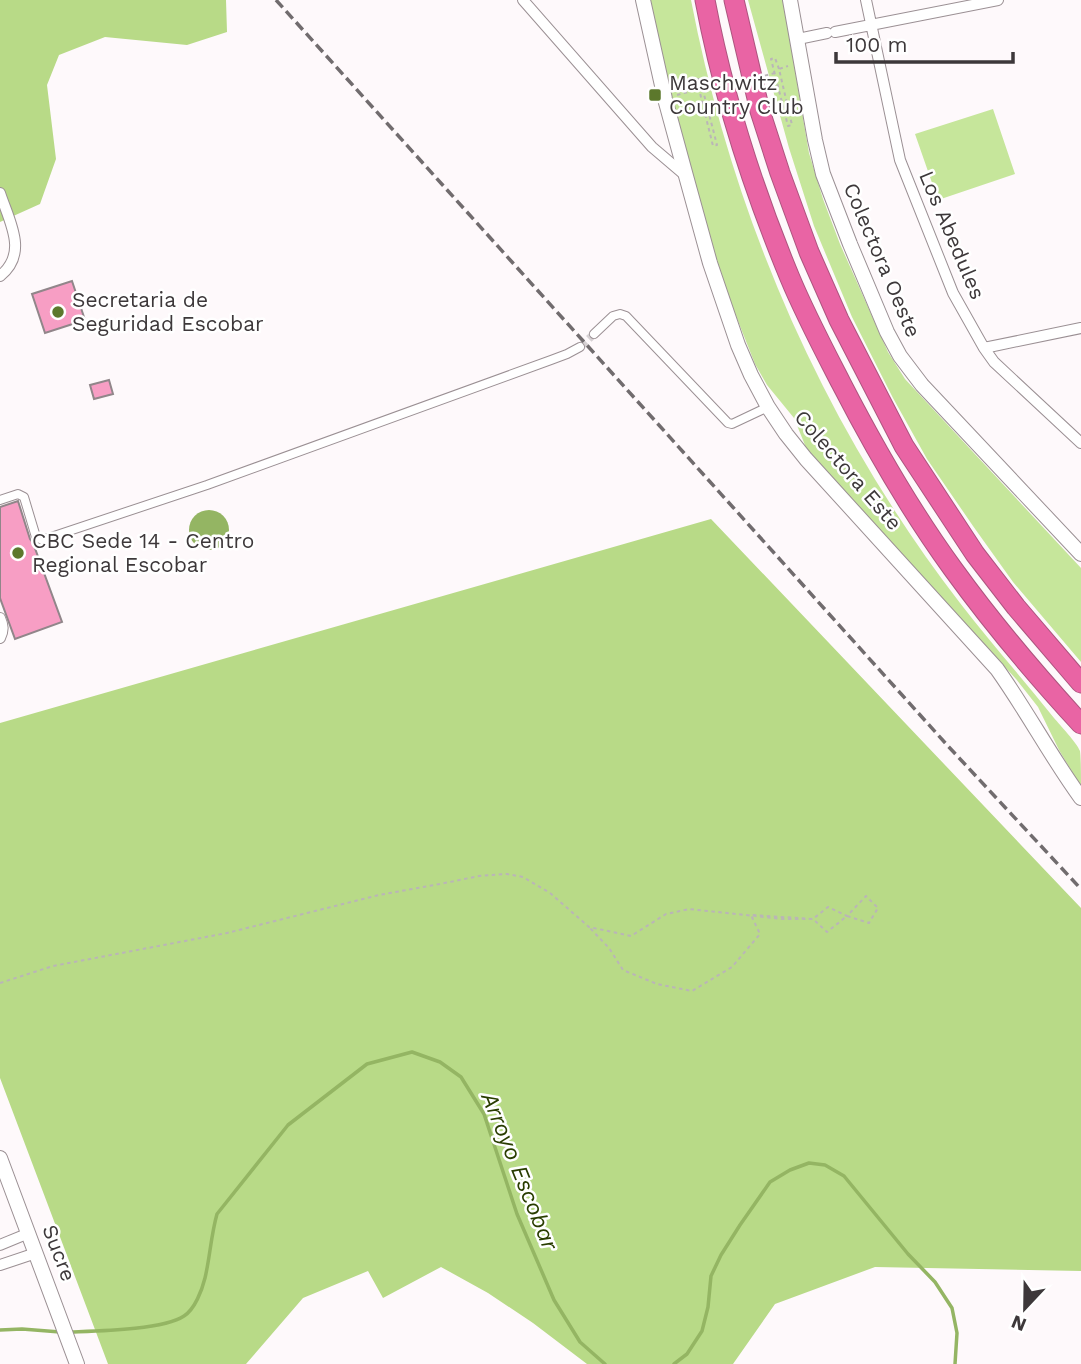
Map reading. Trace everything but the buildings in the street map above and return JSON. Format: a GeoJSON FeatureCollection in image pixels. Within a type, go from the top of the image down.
{"type":"FeatureCollection","features":[{"type":"Feature","properties":{"kind":"highway"},"geometry":{"type":"LineString","coordinates":[[705,0],[713,42],[755,186],[790,278],[879,456],[952,568],[1005,637],[1081,724]]}},
{"type":"Feature","properties":{"kind":"highway"},"geometry":{"type":"LineString","coordinates":[[734,0],[760,111],[809,252],[839,320],[904,446],[968,544],[1010,599],[1081,683]]}},
{"type":"Feature","properties":{"kind":"highway"},"geometry":{"type":"LineString","coordinates":[[1060,701],[1081,730]]}},
{"type":"Feature","properties":{"kind":"street"},"geometry":{"type":"LineString","coordinates":[[523,0],[652,147],[686,176]]}},
{"type":"Feature","properties":{"kind":"street","name":"Colectora Este"},"geometry":{"type":"LineString","coordinates":[[643,0],[665,99],[710,264],[738,345],[768,407],[806,459],[997,669],[1081,798]]}},
{"type":"Feature","properties":{"kind":"street","name":"Colectora Oeste"},"geometry":{"type":"LineString","coordinates":[[790,0],[823,174],[887,332],[900,356],[922,385],[1081,554]]}},
{"type":"Feature","properties":{"kind":"street","name":"Los Abedules"},"geometry":{"type":"LineString","coordinates":[[866,0],[900,160],[953,293],[994,362],[1081,443]]}},
{"type":"Feature","properties":{"kind":"street"},"geometry":{"type":"LineString","coordinates":[[799,45],[831,33],[998,0]]}},
{"type":"Feature","properties":{"kind":"street"},"geometry":{"type":"LineString","coordinates":[[0,193],[16,249],[11,265],[0,276]]}},
{"type":"Feature","properties":{"kind":"street"},"geometry":{"type":"LineString","coordinates":[[594,334],[612,316],[626,316],[732,425],[768,407]]}},
{"type":"Feature","properties":{"kind":"street"},"geometry":{"type":"LineString","coordinates":[[984,348],[1081,328]]}},
{"type":"Feature","properties":{"kind":"street"},"geometry":{"type":"LineString","coordinates":[[0,500],[18,494],[24,496],[36,537],[42,540],[207,485],[551,360],[579,347]]}},
{"type":"Feature","properties":{"kind":"street"},"geometry":{"type":"LineString","coordinates":[[0,618],[3,625],[0,638]]}},
{"type":"Feature","properties":{"kind":"street","name":"Sucre"},"geometry":{"type":"LineString","coordinates":[[0,1158],[77,1364]]}},
{"type":"Feature","properties":{"kind":"street"},"geometry":{"type":"LineString","coordinates":[[0,1245],[29,1233]]}},
{"type":"Feature","properties":{"kind":"street"},"geometry":{"type":"LineString","coordinates":[[0,1265],[36,1253]]}},
{"type":"Feature","properties":{"kind":"path"},"geometry":{"type":"LineString","coordinates":[[779,69],[793,65],[790,52],[799,45]]}},
{"type":"Feature","properties":{"kind":"path"},"geometry":{"type":"LineString","coordinates":[[775,58],[779,69],[792,125],[788,126],[771,59],[775,58]]}},
{"type":"Feature","properties":{"kind":"path"},"geometry":{"type":"LineString","coordinates":[[704,92],[775,73]]}},
{"type":"Feature","properties":{"kind":"path"},"geometry":{"type":"LineString","coordinates":[[696,79],[700,79],[717,145],[713,146],[699,89],[696,79]]}},
{"type":"Feature","properties":{"kind":"path"},"geometry":{"type":"LineString","coordinates":[[665,99],[699,89]]}},
{"type":"Feature","properties":{"kind":"path"},"geometry":{"type":"LineString","coordinates":[[0,983],[53,966],[227,933],[379,895],[480,876],[507,874],[523,877],[550,893],[609,948],[623,970],[657,984],[692,991],[732,967],[760,934],[751,915]]}},
{"type":"Feature","properties":{"kind":"path"},"geometry":{"type":"LineString","coordinates":[[589,927],[631,936],[666,914],[689,909],[783,919],[813,919],[828,906],[847,916],[869,923],[878,908],[866,896],[847,916],[827,932],[813,919]]}},
{"type":"Feature","properties":{"kind":"shaded area"},"geometry":{"type":"Polygon","coordinates":[[[0,0],[226,0],[227,32],[187,45],[105,37],[59,55],[47,85],[56,159],[40,204],[0,222],[0,0]]]}},
{"type":"Feature","properties":{"kind":"shaded area"},"geometry":{"type":"Polygon","coordinates":[[[649,0],[691,0],[709,81],[759,240],[790,317],[826,392],[866,465],[911,536],[971,618],[1080,751],[1081,787],[1038,707],[1016,679],[809,455],[794,418],[767,385],[755,364],[721,278],[655,34],[649,0]]]}},
{"type":"Feature","properties":{"kind":"shaded area"},"geometry":{"type":"Polygon","coordinates":[[[748,0],[783,0],[809,153],[840,244],[888,352],[905,379],[1081,568],[1081,662],[1013,582],[927,459],[852,317],[814,226],[789,148],[748,0]]]}},
{"type":"Feature","properties":{"kind":"shaded area"},"geometry":{"type":"Polygon","coordinates":[[[993,109],[1015,174],[938,200],[915,134],[993,109]]]}},
{"type":"Feature","properties":{"kind":"shaded area"},"geometry":{"type":"Polygon","coordinates":[[[209,510],[217,511],[223,516],[228,522],[228,538],[223,544],[217,549],[209,550],[201,549],[195,544],[190,538],[189,530],[190,522],[195,516],[201,511],[209,510]]]}},
{"type":"Feature","properties":{"kind":"shaded area"},"geometry":{"type":"Polygon","coordinates":[[[711,519],[1081,908],[1081,1271],[875,1267],[775,1304],[733,1364],[587,1364],[488,1293],[441,1267],[383,1298],[368,1271],[303,1298],[246,1364],[108,1364],[0,1078],[0,723],[711,519]]]}},
{"type":"Feature","properties":{"kind":"waterway","name":"Arroyo Escobar"},"geometry":{"type":"LineString","coordinates":[[71,1332],[146,1327],[174,1321],[188,1313],[198,1299],[204,1283],[217,1214],[288,1125],[367,1064],[412,1052],[440,1062],[461,1077],[484,1114],[517,1214],[554,1300],[580,1342],[605,1364]]}},
{"type":"Feature","properties":{"kind":"waterway","name":"Arroyo Escobar"},"geometry":{"type":"LineString","coordinates":[[674,1364],[687,1354],[702,1331],[711,1276],[740,1225],[770,1182],[809,1163],[825,1165],[844,1176],[908,1254],[935,1282],[952,1308],[957,1333],[955,1364]]}},
{"type":"Feature","properties":{"kind":"waterway","name":"Arroyo Escobar"},"geometry":{"type":"LineString","coordinates":[[0,1330],[60,1332]]}},
{"type":"Feature","properties":{"kind":"tunnel"},"geometry":{"type":"LineString","coordinates":[[580,347],[594,334]]}},
{"type":"Feature","properties":{"kind":"railway"},"geometry":{"type":"LineString","coordinates":[[276,0],[948,746],[1081,889]]}},
{"type":"Feature","properties":{"kind":"place","name":"Maschwitz Country Club"},"geometry":{"type":"Point","coordinates":[655,95]}},
{"type":"Feature","properties":{"kind":"place","name":"Secretaria de Seguridad Escobar"},"geometry":{"type":"Point","coordinates":[58,312]}},
{"type":"Feature","properties":{"kind":"place","name":"CBC Sede 14 - Centro Regional Escobar"},"geometry":{"type":"Point","coordinates":[18,553]}}]}
